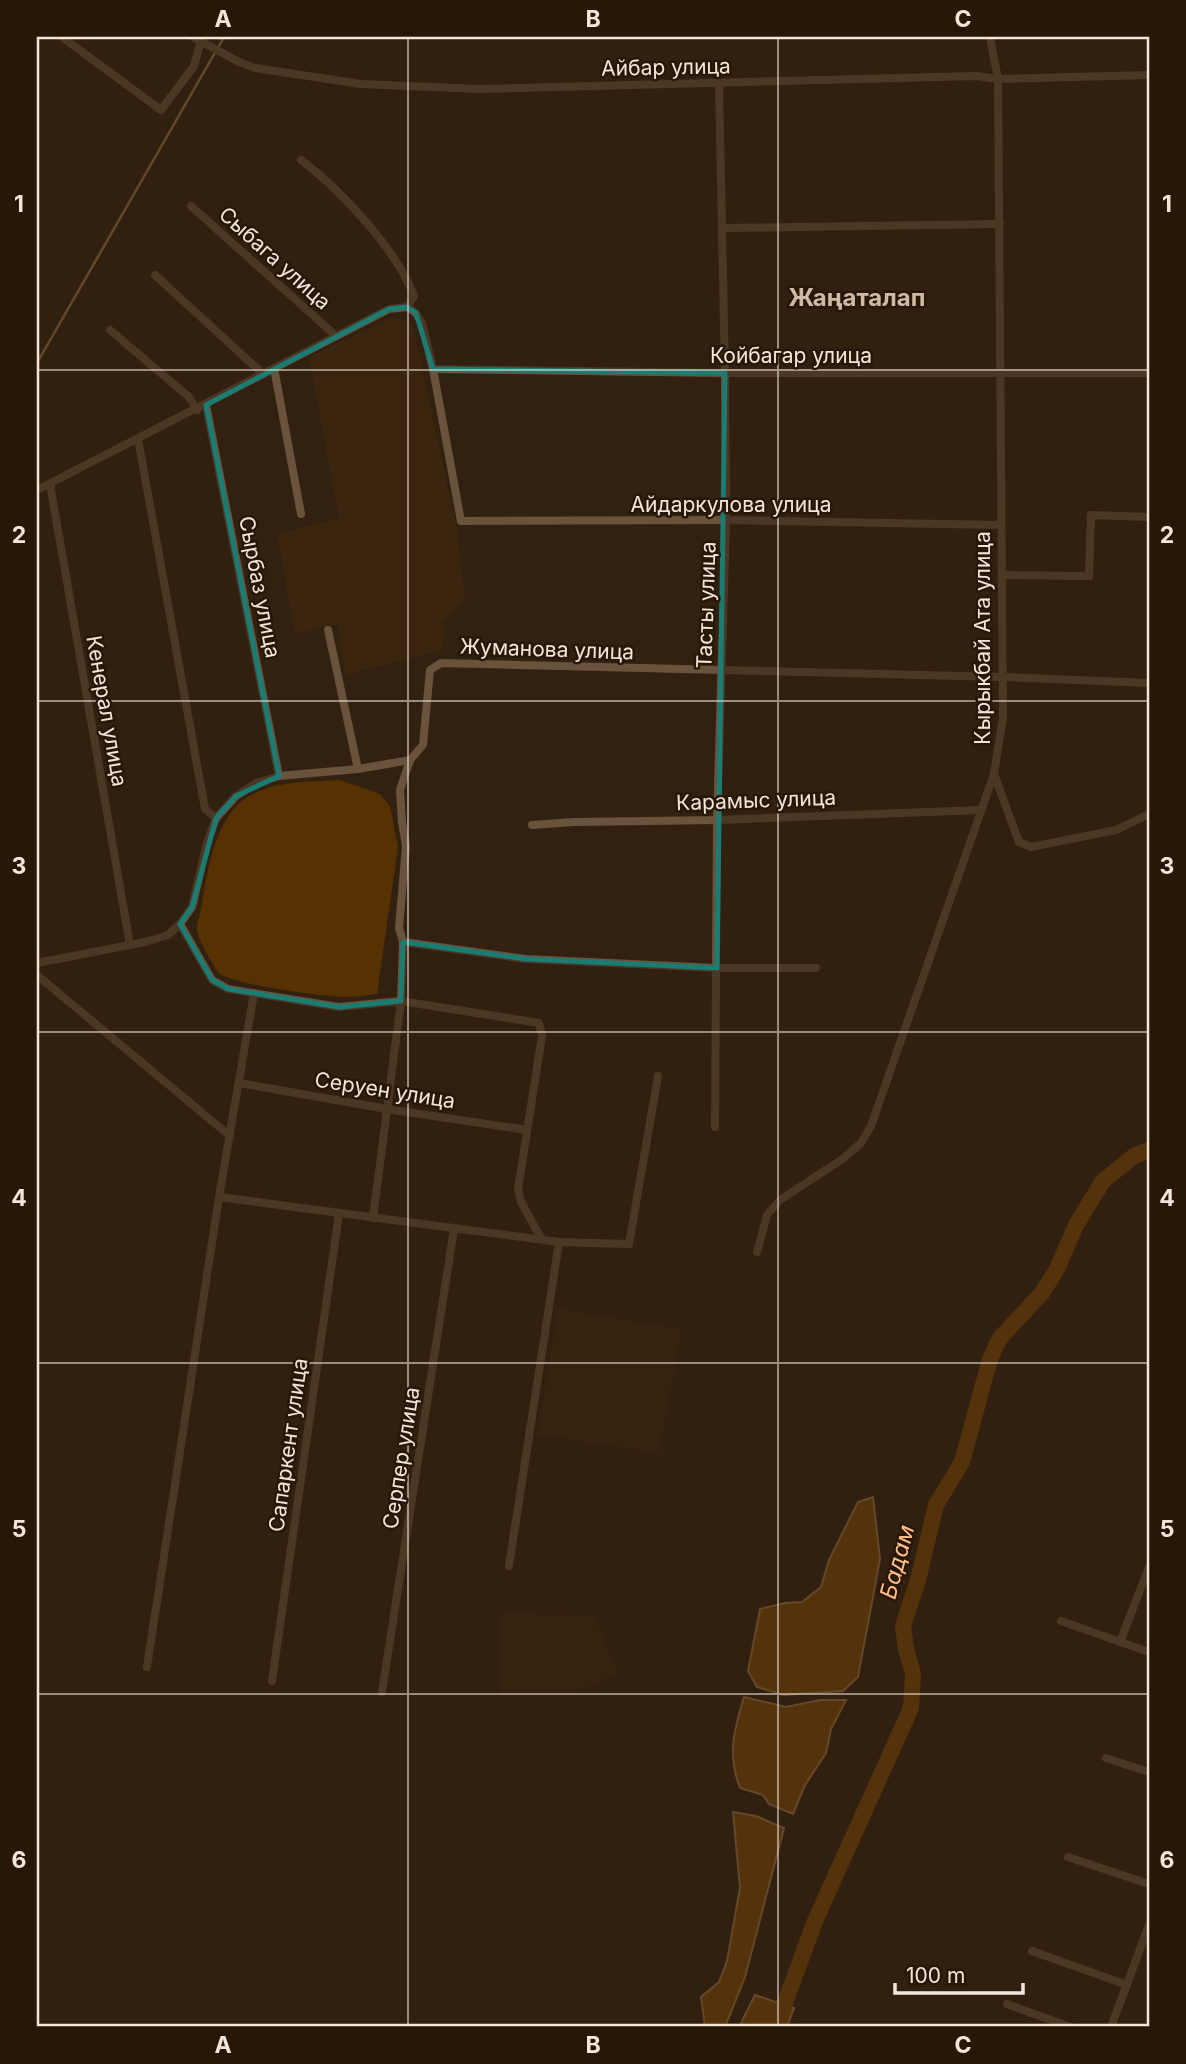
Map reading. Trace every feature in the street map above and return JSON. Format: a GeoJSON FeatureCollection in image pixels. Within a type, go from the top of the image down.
{"type":"FeatureCollection","features":[{"type":"Feature","properties":{"kind":"street"},"geometry":{"type":"LineString","coordinates":[[62,37],[161,110],[194,66],[199,39]]}},
{"type":"Feature","properties":{"kind":"street","name":"Кырыкбай Ата улица"},"geometry":{"type":"LineString","coordinates":[[757,1252],[767,1215],[780,1200],[844,1158],[861,1143],[871,1126],[994,774],[1003,717],[1003,677],[998,79],[990,37]]}},
{"type":"Feature","properties":{"kind":"street","name":"Айбар улица"},"geometry":{"type":"LineString","coordinates":[[199,39],[255,68],[361,84],[479,89],[976,76],[998,79],[1149,75]]}},
{"type":"Feature","properties":{"kind":"street","name":"Тасты улица"},"geometry":{"type":"LineString","coordinates":[[715,1127],[717,820],[726,520],[719,84]]}},
{"type":"Feature","properties":{"kind":"street"},"geometry":{"type":"LineString","coordinates":[[301,160],[324,177],[393,254],[414,296],[407,307]]}},
{"type":"Feature","properties":{"kind":"street","name":"Сыбага улица"},"geometry":{"type":"LineString","coordinates":[[191,206],[336,336]]}},
{"type":"Feature","properties":{"kind":"street"},"geometry":{"type":"LineString","coordinates":[[722,228],[1000,224]]}},
{"type":"Feature","properties":{"kind":"street"},"geometry":{"type":"LineString","coordinates":[[155,275],[263,373]]}},
{"type":"Feature","properties":{"kind":"street"},"geometry":{"type":"LineString","coordinates":[[37,490],[389,309],[407,307],[416,313],[422,323],[433,369]]}},
{"type":"Feature","properties":{"kind":"street"},"geometry":{"type":"LineString","coordinates":[[110,330],[189,397],[197,410]]}},
{"type":"Feature","properties":{"kind":"street"},"geometry":{"type":"LineString","coordinates":[[274,368],[301,514]]}},
{"type":"Feature","properties":{"kind":"street","name":"Койбагар улица"},"geometry":{"type":"LineString","coordinates":[[433,369],[725,373],[1149,373]]}},
{"type":"Feature","properties":{"kind":"street","name":"Айдаркулова улица"},"geometry":{"type":"LineString","coordinates":[[433,369],[461,521],[726,520],[1000,525]]}},
{"type":"Feature","properties":{"kind":"street","name":"Сырбаз улица"},"geometry":{"type":"LineString","coordinates":[[206,405],[279,776]]}},
{"type":"Feature","properties":{"kind":"street"},"geometry":{"type":"LineString","coordinates":[[138,439],[205,809],[216,818]]}},
{"type":"Feature","properties":{"kind":"street","name":"Кенерал улица"},"geometry":{"type":"LineString","coordinates":[[50,484],[130,945]]}},
{"type":"Feature","properties":{"kind":"street"},"geometry":{"type":"LineString","coordinates":[[1002,575],[1089,576],[1091,515],[1149,517]]}},
{"type":"Feature","properties":{"kind":"street"},"geometry":{"type":"LineString","coordinates":[[328,630],[358,769]]}},
{"type":"Feature","properties":{"kind":"street","name":"Жуманова улица"},"geometry":{"type":"LineString","coordinates":[[410,760],[423,745],[430,670],[441,663],[1149,682]]}},
{"type":"Feature","properties":{"kind":"street"},"geometry":{"type":"LineString","coordinates":[[37,963],[168,935],[192,907],[204,854],[216,818],[236,796],[256,783],[279,776],[358,769],[410,760],[400,790],[406,846],[399,928],[403,942],[401,1001],[373,1217]]}},
{"type":"Feature","properties":{"kind":"street"},"geometry":{"type":"LineString","coordinates":[[994,774],[1019,842],[1031,847],[1116,830],[1149,814]]}},
{"type":"Feature","properties":{"kind":"street","name":"Карамыс улица"},"geometry":{"type":"LineString","coordinates":[[532,825],[981,810]]}},
{"type":"Feature","properties":{"kind":"street"},"geometry":{"type":"LineString","coordinates":[[180,924],[212,980],[228,989],[339,1007],[401,1001],[539,1023],[542,1036],[519,1189],[521,1202],[541,1238]]}},
{"type":"Feature","properties":{"kind":"street"},"geometry":{"type":"LineString","coordinates":[[403,942],[527,959],[717,968],[816,968]]}},
{"type":"Feature","properties":{"kind":"street"},"geometry":{"type":"LineString","coordinates":[[37,975],[230,1136]]}},
{"type":"Feature","properties":{"kind":"street"},"geometry":{"type":"LineString","coordinates":[[147,1667],[219,1197],[254,993]]}},
{"type":"Feature","properties":{"kind":"street"},"geometry":{"type":"LineString","coordinates":[[219,1197],[559,1242],[629,1244],[658,1076]]}},
{"type":"Feature","properties":{"kind":"street","name":"Серуен улица"},"geometry":{"type":"LineString","coordinates":[[239,1083],[387,1110],[527,1130]]}},
{"type":"Feature","properties":{"kind":"street","name":"Сапаркент улица"},"geometry":{"type":"LineString","coordinates":[[272,1681],[339,1213]]}},
{"type":"Feature","properties":{"kind":"street","name":"Серпер улица"},"geometry":{"type":"LineString","coordinates":[[382,1692],[454,1228]]}},
{"type":"Feature","properties":{"kind":"street"},"geometry":{"type":"LineString","coordinates":[[509,1566],[559,1242]]}},
{"type":"Feature","properties":{"kind":"street"},"geometry":{"type":"LineString","coordinates":[[1120,1642],[1149,1567]]}},
{"type":"Feature","properties":{"kind":"street"},"geometry":{"type":"LineString","coordinates":[[1061,1621],[1149,1652]]}},
{"type":"Feature","properties":{"kind":"street"},"geometry":{"type":"LineString","coordinates":[[1105,1758],[1149,1772]]}},
{"type":"Feature","properties":{"kind":"street"},"geometry":{"type":"LineString","coordinates":[[1068,1857],[1149,1884]]}},
{"type":"Feature","properties":{"kind":"street"},"geometry":{"type":"LineString","coordinates":[[1111,2027],[1149,1925]]}},
{"type":"Feature","properties":{"kind":"street"},"geometry":{"type":"LineString","coordinates":[[1032,1951],[1127,1985]]}},
{"type":"Feature","properties":{"kind":"street"},"geometry":{"type":"LineString","coordinates":[[1007,2004],[1070,2027]]}},
{"type":"Feature","properties":{"kind":"highlighted area"},"geometry":{"type":"Polygon","coordinates":[[[407,307],[416,313],[433,369],[725,373],[717,968],[526,959],[403,942],[401,1001],[339,1007],[228,989],[212,980],[180,924],[192,907],[216,818],[236,796],[279,776],[206,405],[389,309],[407,307]]]}},
{"type":"Feature","properties":{"kind":"shaded area"},"geometry":{"type":"Polygon","coordinates":[[[391,318],[403,319],[413,326],[457,530],[465,601],[444,620],[443,650],[345,675],[338,624],[295,634],[277,534],[339,518],[309,357],[391,318]]]}},
{"type":"Feature","properties":{"kind":"shaded area"},"geometry":{"type":"Polygon","coordinates":[[[340,780],[380,794],[390,806],[398,847],[377,994],[345,997],[300,992],[241,981],[219,973],[203,946],[197,928],[209,866],[224,823],[242,801],[264,789],[289,783],[340,780]]]}},
{"type":"Feature","properties":{"kind":"shaded area"},"geometry":{"type":"Polygon","coordinates":[[[558,1309],[682,1329],[659,1453],[537,1434],[558,1309]]]}},
{"type":"Feature","properties":{"kind":"shaded area"},"geometry":{"type":"Polygon","coordinates":[[[873,1497],[880,1559],[858,1677],[843,1691],[784,1695],[757,1687],[748,1671],[760,1609],[802,1602],[821,1587],[829,1560],[858,1502],[873,1497]]]}},
{"type":"Feature","properties":{"kind":"shaded area"},"geometry":{"type":"Polygon","coordinates":[[[500,1613],[594,1616],[618,1673],[567,1697],[499,1693],[500,1613]]]}},
{"type":"Feature","properties":{"kind":"shaded area"},"geometry":{"type":"Polygon","coordinates":[[[744,1697],[786,1707],[820,1700],[846,1700],[831,1729],[826,1753],[805,1785],[793,1814],[769,1804],[763,1795],[740,1788],[734,1764],[733,1742],[744,1697]]]}},
{"type":"Feature","properties":{"kind":"shaded area"},"geometry":{"type":"Polygon","coordinates":[[[733,1812],[756,1816],[784,1828],[745,1977],[725,2027],[705,2027],[701,1997],[719,1982],[727,1961],[740,1888],[733,1812]]]}},
{"type":"Feature","properties":{"kind":"shaded area"},"geometry":{"type":"Polygon","coordinates":[[[755,1995],[794,2008],[787,2027],[739,2027],[755,1995]]]}},
{"type":"Feature","properties":{"kind":"waterway"},"geometry":{"type":"LineString","coordinates":[[37,363],[224,37]]}},
{"type":"Feature","properties":{"kind":"waterway","name":"Бадам"},"geometry":{"type":"LineString","coordinates":[[776,2027],[815,1921],[911,1708],[913,1674],[903,1626],[918,1580],[936,1505],[962,1462],[990,1359],[1000,1338],[1042,1293],[1057,1269],[1076,1225],[1103,1181],[1134,1156],[1149,1150]]}},
{"type":"Feature","properties":{"kind":"district","name":"Жаңаталап"},"geometry":{"type":"Point","coordinates":[857,297]}}]}
